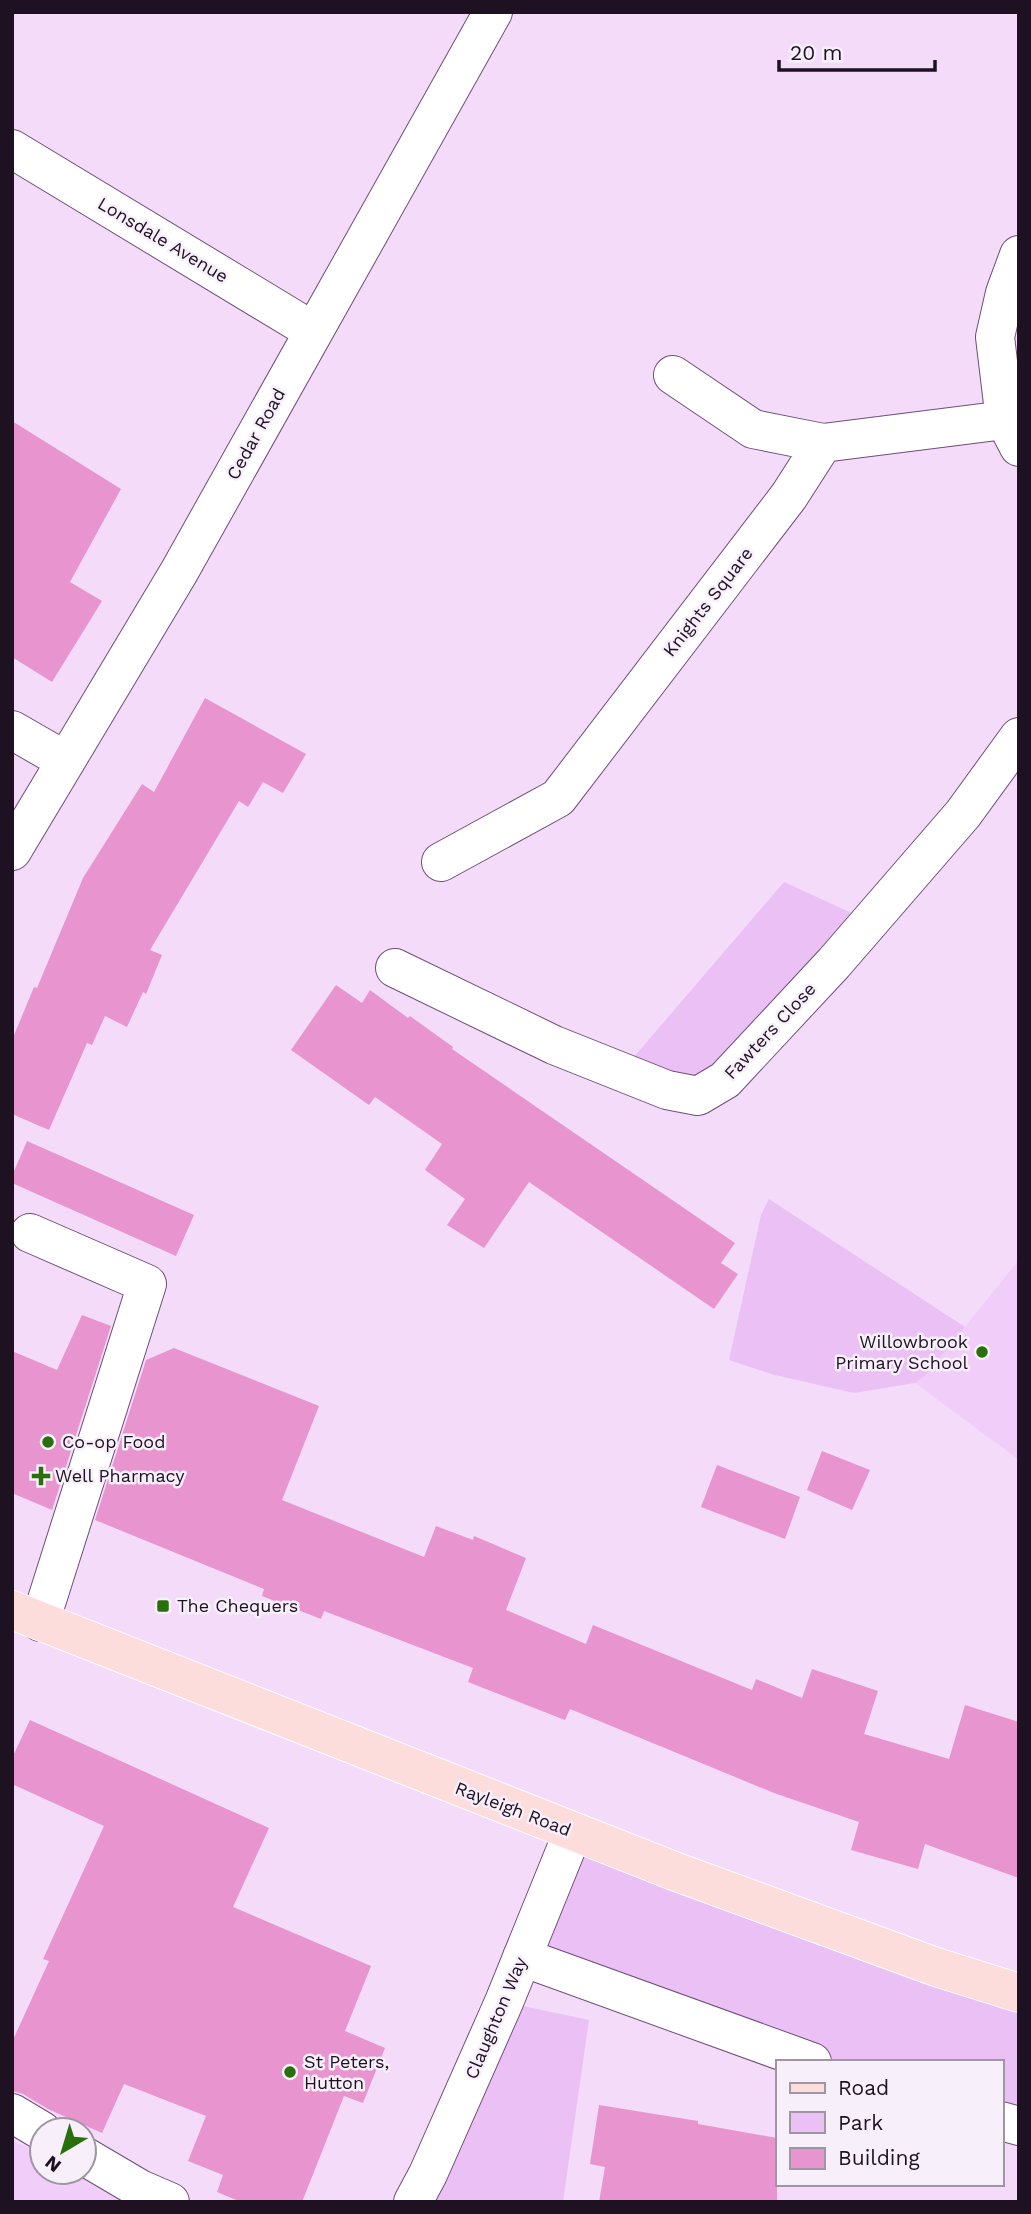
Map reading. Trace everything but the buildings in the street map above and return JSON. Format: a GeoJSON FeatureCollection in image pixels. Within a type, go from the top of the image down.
{"type":"FeatureCollection","features":[{"type":"Feature","properties":{"kind":"main road","name":"Rayleigh Road"},"geometry":{"type":"LineString","coordinates":[[26,1616],[573,1832],[807,1921],[1019,1993]]}},
{"type":"Feature","properties":{"kind":"street","name":"Cedar Road"},"geometry":{"type":"LineString","coordinates":[[12,851],[179,572],[493,12]]}},
{"type":"Feature","properties":{"kind":"street","name":"Lonsdale Avenue"},"geometry":{"type":"LineString","coordinates":[[12,149],[313,331]]}},
{"type":"Feature","properties":{"kind":"street"},"geometry":{"type":"LineString","coordinates":[[673,375],[752,429],[823,443],[1012,434],[996,337],[1005,293],[1019,255]]}},
{"type":"Feature","properties":{"kind":"street","name":"Knights Square"},"geometry":{"type":"LineString","coordinates":[[441,862],[558,798],[789,496],[823,443]]}},
{"type":"Feature","properties":{"kind":"street"},"geometry":{"type":"LineString","coordinates":[[12,730],[66,761]]}},
{"type":"Feature","properties":{"kind":"street","name":"Fawters Close"},"geometry":{"type":"LineString","coordinates":[[395,968],[554,1045],[667,1090],[698,1096],[725,1080],[834,963],[963,814],[1019,737]]}},
{"type":"Feature","properties":{"kind":"street"},"geometry":{"type":"LineString","coordinates":[[26,1616],[148,1284],[30,1233]]}},
{"type":"Feature","properties":{"kind":"street","name":"Claughton Way"},"geometry":{"type":"LineString","coordinates":[[414,2202],[467,2088],[573,1832]]}},
{"type":"Feature","properties":{"kind":"street"},"geometry":{"type":"LineString","coordinates":[[522,1957],[806,2060]]}},
{"type":"Feature","properties":{"kind":"street"},"geometry":{"type":"LineString","coordinates":[[12,2113],[28,2123]]}},
{"type":"Feature","properties":{"kind":"street"},"geometry":{"type":"LineString","coordinates":[[98,2164],[140,2189],[170,2202]]}},
{"type":"Feature","properties":{"kind":"shaded area","name":"Willowbrook Primary School"},"geometry":{"type":"Polygon","coordinates":[[[1019,1260],[1019,1460],[915,1383],[925,1376],[1019,1260]]]}},
{"type":"Feature","properties":{"kind":"shaded area"},"geometry":{"type":"Polygon","coordinates":[[[12,2141],[28,2147],[28,2186],[98,2186],[98,2177],[162,2202],[12,2202],[12,2141]]]}},
{"type":"Feature","properties":{"kind":"green space"},"geometry":{"type":"Polygon","coordinates":[[[784,882],[871,922],[725,1080],[621,1072],[784,882]]]}},
{"type":"Feature","properties":{"kind":"green space"},"geometry":{"type":"Polygon","coordinates":[[[769,1199],[965,1327],[925,1376],[915,1383],[854,1393],[775,1375],[729,1360],[761,1215],[769,1199]]]}},
{"type":"Feature","properties":{"kind":"green space"},"geometry":{"type":"Polygon","coordinates":[[[573,1832],[1019,1993],[1019,2126],[1003,2122],[1003,2060],[806,2060],[522,1957],[573,1832]]]}},
{"type":"Feature","properties":{"kind":"green space"},"geometry":{"type":"Polygon","coordinates":[[[504,2002],[589,2020],[563,2202],[413,2202],[504,2002]]]}},
{"type":"Feature","properties":{"kind":"place","name":"Willowbrook Primary School"},"geometry":{"type":"Point","coordinates":[982,1352]}},
{"type":"Feature","properties":{"kind":"place","name":"Co-op Food"},"geometry":{"type":"Point","coordinates":[48,1442]}},
{"type":"Feature","properties":{"kind":"place","name":"Well Pharmacy"},"geometry":{"type":"Point","coordinates":[41,1476]}},
{"type":"Feature","properties":{"kind":"place","name":"The Chequers"},"geometry":{"type":"Point","coordinates":[163,1606]}},
{"type":"Feature","properties":{"kind":"place","name":"St Peters, Hutton"},"geometry":{"type":"Point","coordinates":[290,2072]}}]}
